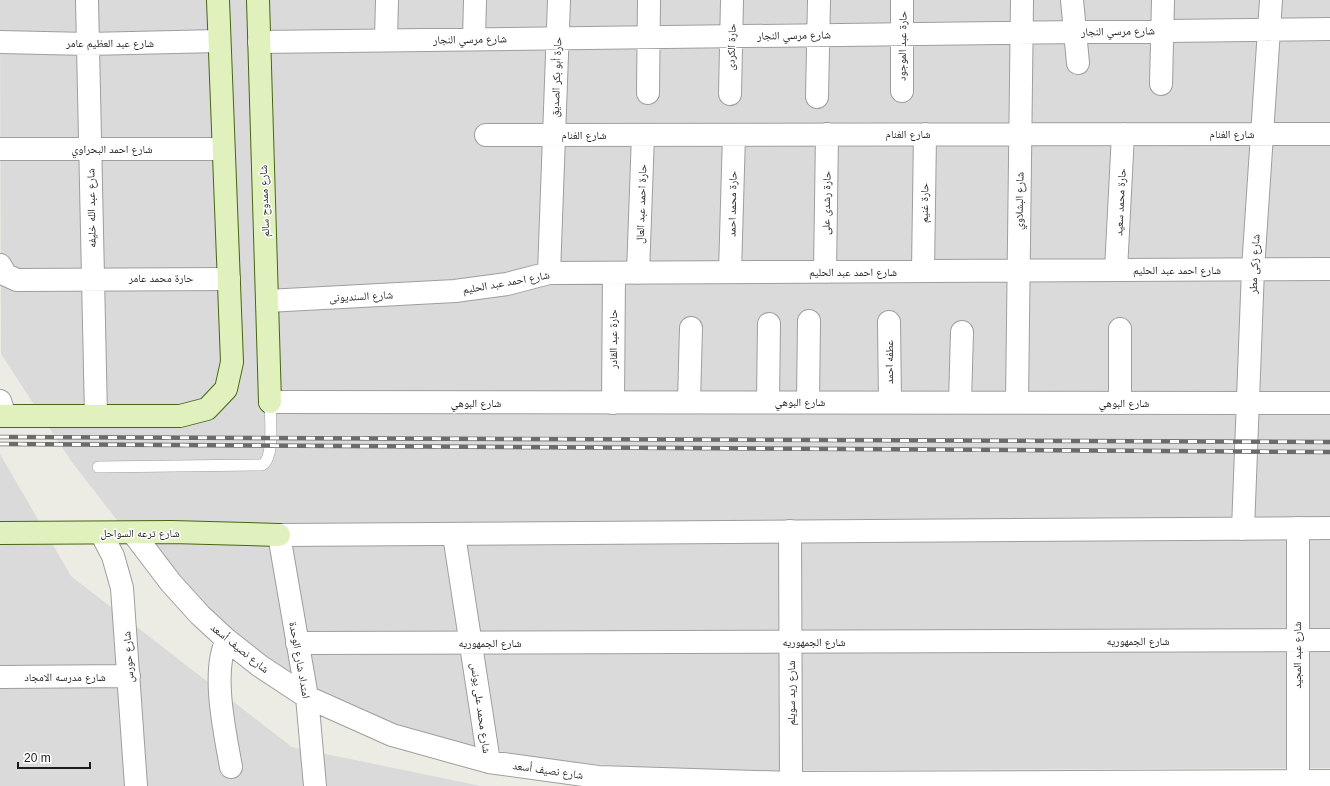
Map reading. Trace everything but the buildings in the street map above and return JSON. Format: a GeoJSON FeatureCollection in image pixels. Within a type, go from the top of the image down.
{"type":"FeatureCollection","features":[{"type":"Feature","properties":{"kind":"main road"},"geometry":{"type":"LineString","coordinates":[[2,411],[96,416],[180,416],[207,409],[226,389],[232,362],[218,0]]}},
{"type":"Feature","properties":{"kind":"main road","name":"شارع ممدوح سالم"},"geometry":{"type":"LineString","coordinates":[[258,0],[270,402]]}},
{"type":"Feature","properties":{"kind":"main road","name":"شارع ترعه السواحل"},"geometry":{"type":"LineString","coordinates":[[0,533],[133,533],[279,536]]}},
{"type":"Feature","properties":{"kind":"street","name":"شارع عبد الله خليفه"},"geometry":{"type":"LineString","coordinates":[[87,0],[96,416]]}},
{"type":"Feature","properties":{"kind":"street"},"geometry":{"type":"LineString","coordinates":[[386,40],[387,0]]}},
{"type":"Feature","properties":{"kind":"street"},"geometry":{"type":"LineString","coordinates":[[474,39],[475,0]]}},
{"type":"Feature","properties":{"kind":"street","name":"حارة أبو بكر الصديق"},"geometry":{"type":"LineString","coordinates":[[549,273],[559,0]]}},
{"type":"Feature","properties":{"kind":"street"},"geometry":{"type":"LineString","coordinates":[[648,93],[649,0]]}},
{"type":"Feature","properties":{"kind":"street","name":"حارة الكردى"},"geometry":{"type":"LineString","coordinates":[[730,94],[732,0]]}},
{"type":"Feature","properties":{"kind":"street"},"geometry":{"type":"LineString","coordinates":[[817,97],[819,0]]}},
{"type":"Feature","properties":{"kind":"street","name":"حارة عبد الموجود"},"geometry":{"type":"LineString","coordinates":[[902,0],[902,91]]}},
{"type":"Feature","properties":{"kind":"street","name":"شارع البشلاوي"},"geometry":{"type":"LineString","coordinates":[[1017,402],[1022,0]]}},
{"type":"Feature","properties":{"kind":"street"},"geometry":{"type":"LineString","coordinates":[[1072,0],[1078,63]]}},
{"type":"Feature","properties":{"kind":"street"},"geometry":{"type":"LineString","coordinates":[[1162,84],[1163,0]]}},
{"type":"Feature","properties":{"kind":"street","name":"شارع زكى مطر"},"geometry":{"type":"LineString","coordinates":[[1243,529],[1253,269],[1271,0]]}},
{"type":"Feature","properties":{"kind":"street","name":"شارع مرسي النجار"},"geometry":{"type":"LineString","coordinates":[[259,42],[818,34],[1330,29]]}},
{"type":"Feature","properties":{"kind":"street","name":"شارع عبد العظيم عامر"},"geometry":{"type":"LineString","coordinates":[[0,42],[88,44],[219,42]]}},
{"type":"Feature","properties":{"kind":"street","name":"حارة رشدى على"},"geometry":{"type":"LineString","coordinates":[[825,272],[827,134]]}},
{"type":"Feature","properties":{"kind":"street","name":"حارة غنيم"},"geometry":{"type":"LineString","coordinates":[[923,271],[925,134]]}},
{"type":"Feature","properties":{"kind":"street","name":"حارة محمد سعيد"},"geometry":{"type":"LineString","coordinates":[[1116,270],[1123,134]]}},
{"type":"Feature","properties":{"kind":"street","name":"شارع الغنام"},"geometry":{"type":"LineString","coordinates":[[486,135],[1330,134]]}},
{"type":"Feature","properties":{"kind":"street","name":"حارة احمد عبد العال"},"geometry":{"type":"LineString","coordinates":[[638,273],[643,135]]}},
{"type":"Feature","properties":{"kind":"street","name":"حارة محمد احمد"},"geometry":{"type":"LineString","coordinates":[[730,272],[734,135]]}},
{"type":"Feature","properties":{"kind":"street","name":"شارع احمد البحراوي"},"geometry":{"type":"LineString","coordinates":[[0,149],[223,149]]}},
{"type":"Feature","properties":{"kind":"street","name":"حارة محمد عامر"},"geometry":{"type":"LineString","coordinates":[[0,265],[6,275],[17,280],[93,278],[229,279]]}},
{"type":"Feature","properties":{"kind":"street","name":"شارع احمد عبد الحليم"},"geometry":{"type":"LineString","coordinates":[[455,291],[507,284],[549,273],[614,274],[1330,269]]}},
{"type":"Feature","properties":{"kind":"street","name":"حارة عبد القادر"},"geometry":{"type":"LineString","coordinates":[[613,403],[614,274]]}},
{"type":"Feature","properties":{"kind":"street","name":"شارع السنديونى"},"geometry":{"type":"LineString","coordinates":[[267,301],[455,291]]}},
{"type":"Feature","properties":{"kind":"street"},"geometry":{"type":"LineString","coordinates":[[808,402],[809,321]]}},
{"type":"Feature","properties":{"kind":"street","name":"عطفه احمد"},"geometry":{"type":"LineString","coordinates":[[889,322],[890,402]]}},
{"type":"Feature","properties":{"kind":"street"},"geometry":{"type":"LineString","coordinates":[[768,402],[769,324]]}},
{"type":"Feature","properties":{"kind":"street"},"geometry":{"type":"LineString","coordinates":[[689,402],[691,328]]}},
{"type":"Feature","properties":{"kind":"street"},"geometry":{"type":"LineString","coordinates":[[1120,329],[1120,402]]}},
{"type":"Feature","properties":{"kind":"street"},"geometry":{"type":"LineString","coordinates":[[960,402],[962,332]]}},
{"type":"Feature","properties":{"kind":"street","name":"شارع البوهي"},"geometry":{"type":"LineString","coordinates":[[270,402],[1330,403]]}},
{"type":"Feature","properties":{"kind":"street","name":"شارع عبد المجيد"},"geometry":{"type":"LineString","coordinates":[[1298,528],[1298,781]]}},
{"type":"Feature","properties":{"kind":"street"},"geometry":{"type":"LineString","coordinates":[[279,536],[454,536],[790,531],[1330,528]]}},
{"type":"Feature","properties":{"kind":"street","name":"شارع زيد سويلم"},"geometry":{"type":"LineString","coordinates":[[790,531],[791,783]]}},
{"type":"Feature","properties":{"kind":"street","name":"شارع حورس"},"geometry":{"type":"LineString","coordinates":[[100,533],[113,556],[122,588],[136,786]]}},
{"type":"Feature","properties":{"kind":"street","name":"شارع نصيف أسعد"},"geometry":{"type":"LineString","coordinates":[[133,533],[171,583],[200,615],[227,640],[260,666],[307,697],[392,735],[488,762],[598,777],[660,782],[1330,781]]}},
{"type":"Feature","properties":{"kind":"street","name":"امتداد شارع الوحدة"},"geometry":{"type":"LineString","coordinates":[[279,536],[307,697],[315,786]]}},
{"type":"Feature","properties":{"kind":"street","name":"شارع محمد على يونس"},"geometry":{"type":"LineString","coordinates":[[454,536],[488,762]]}},
{"type":"Feature","properties":{"kind":"street"},"geometry":{"type":"LineString","coordinates":[[227,640],[222,663],[220,692],[222,721],[231,767]]}},
{"type":"Feature","properties":{"kind":"street","name":"شارع الجمهوريه"},"geometry":{"type":"LineString","coordinates":[[297,644],[1330,640]]}},
{"type":"Feature","properties":{"kind":"street","name":"شارع مدرسه الامجاد"},"geometry":{"type":"LineString","coordinates":[[0,677],[129,676]]}},
{"type":"Feature","properties":{"kind":"lane"},"geometry":{"type":"LineString","coordinates":[[98,467],[262,465],[269,458],[270,402]]}},
{"type":"Feature","properties":{"kind":"shaded area"},"geometry":{"type":"Polygon","coordinates":[[[0,0],[1330,0],[1330,768],[679,771],[557,761],[435,740],[323,696],[241,647],[141,551],[71,461],[1,354],[0,0]]]}},
{"type":"Feature","properties":{"kind":"shaded area"},"geometry":{"type":"Polygon","coordinates":[[[0,454],[71,576],[292,747],[481,786],[0,786],[0,454]]]}},
{"type":"Feature","properties":{"kind":"railway"},"geometry":{"type":"LineString","coordinates":[[0,437],[1330,442]]}},
{"type":"Feature","properties":{"kind":"railway"},"geometry":{"type":"LineString","coordinates":[[0,444],[1330,452]]}}]}
